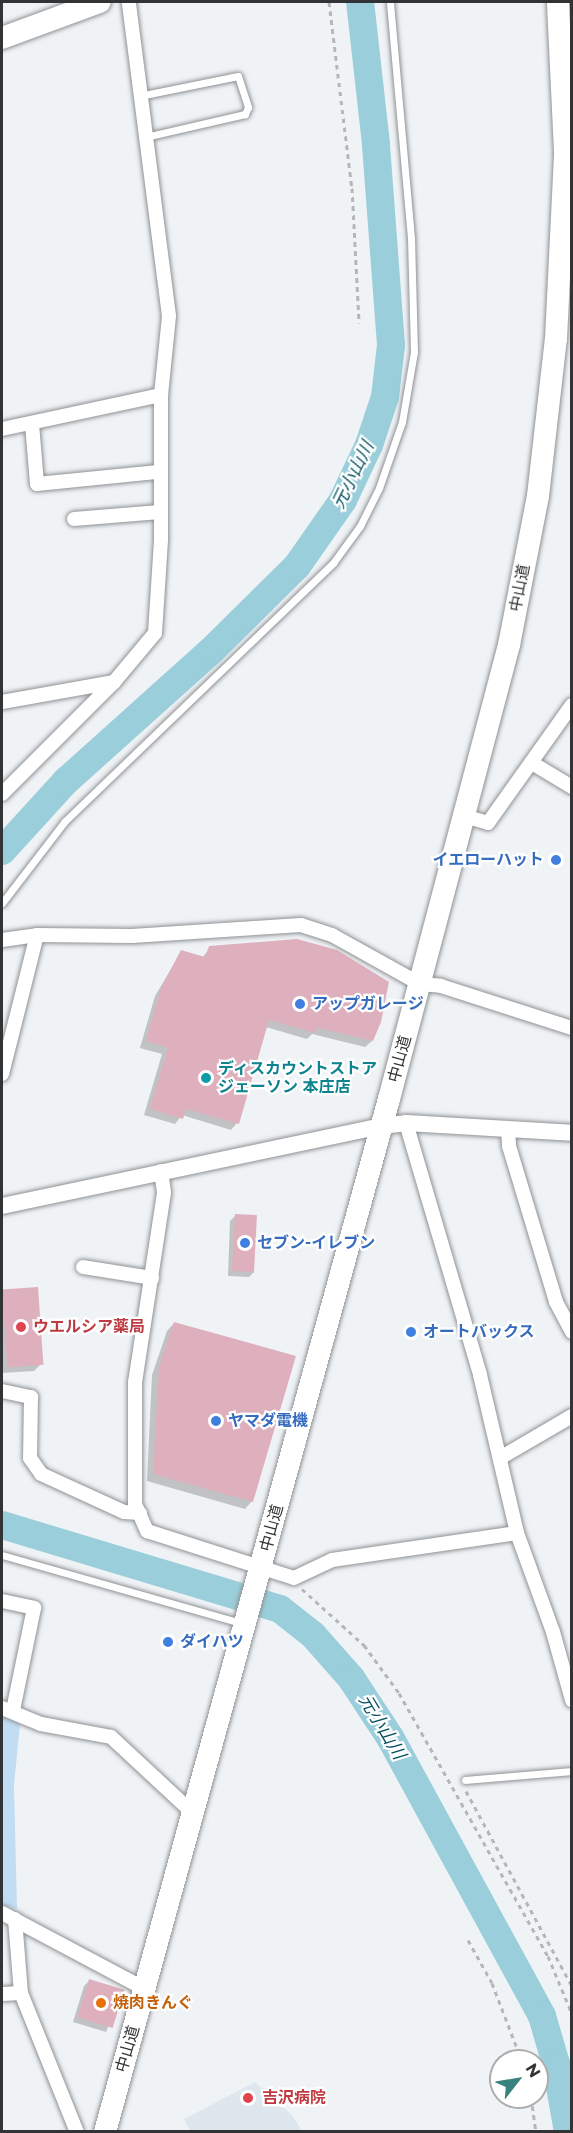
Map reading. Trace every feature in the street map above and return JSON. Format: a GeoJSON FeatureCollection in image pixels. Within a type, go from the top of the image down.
{"type":"FeatureCollection","features":[{"type":"Feature","properties":{"kind":"main road"},"geometry":{"type":"LineString","coordinates":[[2,38],[100,2]]}},
{"type":"Feature","properties":{"kind":"main road","name":"中山道"},"geometry":{"type":"LineString","coordinates":[[105,2132],[382,1126],[509,645],[533,519],[556,339],[565,152],[558,2]]}},
{"type":"Feature","properties":{"kind":"street"},"geometry":{"type":"LineString","coordinates":[[2,794],[114,682],[155,633],[160,512],[158,472],[160,395],[169,316],[139,96],[129,2]]}},
{"type":"Feature","properties":{"kind":"street"},"geometry":{"type":"LineString","coordinates":[[2,429],[160,395]]}},
{"type":"Feature","properties":{"kind":"street"},"geometry":{"type":"LineString","coordinates":[[32,424],[38,484],[158,472]]}},
{"type":"Feature","properties":{"kind":"street"},"geometry":{"type":"LineString","coordinates":[[74,519],[160,512]]}},
{"type":"Feature","properties":{"kind":"street"},"geometry":{"type":"LineString","coordinates":[[2,702],[114,682]]}},
{"type":"Feature","properties":{"kind":"street"},"geometry":{"type":"LineString","coordinates":[[464,816],[488,823],[572,705]]}},
{"type":"Feature","properties":{"kind":"street"},"geometry":{"type":"LineString","coordinates":[[532,763],[572,787]]}},
{"type":"Feature","properties":{"kind":"street"},"geometry":{"type":"LineString","coordinates":[[2,940],[37,935],[132,936],[301,926],[332,935],[420,984],[441,986],[572,1028]]}},
{"type":"Feature","properties":{"kind":"street"},"geometry":{"type":"LineString","coordinates":[[2,1074],[37,935]]}},
{"type":"Feature","properties":{"kind":"street"},"geometry":{"type":"LineString","coordinates":[[406,1123],[480,1376],[517,1533],[553,1632],[572,1700]]}},
{"type":"Feature","properties":{"kind":"street"},"geometry":{"type":"LineString","coordinates":[[2,1206],[382,1126],[406,1123],[572,1133]]}},
{"type":"Feature","properties":{"kind":"street"},"geometry":{"type":"LineString","coordinates":[[508,1130],[509,1146],[556,1302],[572,1332]]}},
{"type":"Feature","properties":{"kind":"street"},"geometry":{"type":"LineString","coordinates":[[161,1171],[164,1193],[135,1382],[135,1504],[147,1532],[294,1578],[332,1560],[517,1533]]}},
{"type":"Feature","properties":{"kind":"street"},"geometry":{"type":"LineString","coordinates":[[83,1267],[152,1278]]}},
{"type":"Feature","properties":{"kind":"street"},"geometry":{"type":"LineString","coordinates":[[2,1391],[31,1397],[30,1458],[41,1474],[124,1512],[140,1513]]}},
{"type":"Feature","properties":{"kind":"street"},"geometry":{"type":"LineString","coordinates":[[500,1458],[572,1416]]}},
{"type":"Feature","properties":{"kind":"street"},"geometry":{"type":"LineString","coordinates":[[2,1600],[34,1608],[7,1709],[41,1724],[111,1737],[194,1814]]}},
{"type":"Feature","properties":{"kind":"street"},"geometry":{"type":"LineString","coordinates":[[2,1912],[145,1989]]}},
{"type":"Feature","properties":{"kind":"street"},"geometry":{"type":"LineString","coordinates":[[15,1919],[21,1993],[77,2132]]}},
{"type":"Feature","properties":{"kind":"street"},"geometry":{"type":"LineString","coordinates":[[2,1994],[21,1993]]}},
{"type":"Feature","properties":{"kind":"lane"},"geometry":{"type":"LineString","coordinates":[[2,903],[65,821],[333,563],[360,526],[379,488],[402,422],[414,352],[411,238],[390,2]]}},
{"type":"Feature","properties":{"kind":"lane"},"geometry":{"type":"LineString","coordinates":[[139,96],[238,76],[248,107],[245,114],[145,137]]}},
{"type":"Feature","properties":{"kind":"lane"},"geometry":{"type":"LineString","coordinates":[[2,1555],[246,1622]]}},
{"type":"Feature","properties":{"kind":"lane"},"geometry":{"type":"LineString","coordinates":[[465,1780],[572,1771]]}},
{"type":"Feature","properties":{"kind":"path"},"geometry":{"type":"LineString","coordinates":[[329,2],[352,188],[359,323]]}},
{"type":"Feature","properties":{"kind":"path"},"geometry":{"type":"LineString","coordinates":[[294,1578],[376,1661],[447,1778],[548,1956],[572,2014]]}},
{"type":"Feature","properties":{"kind":"path"},"geometry":{"type":"LineString","coordinates":[[465,1780],[470,1802],[572,1986]]}},
{"type":"Feature","properties":{"kind":"path"},"geometry":{"type":"LineString","coordinates":[[468,1940],[492,1983],[517,2049]]}},
{"type":"Feature","properties":{"kind":"path"},"geometry":{"type":"LineString","coordinates":[[533,2109],[536,2132]]}},
{"type":"Feature","properties":{"kind":"shaded area"},"geometry":{"type":"Polygon","coordinates":[[[2,1714],[20,1725],[14,1785],[17,1909],[2,1905],[2,1714]]]}},
{"type":"Feature","properties":{"kind":"shaded area","name":"吉沢病院"},"geometry":{"type":"Polygon","coordinates":[[[255,2082],[292,2115],[302,2131],[190,2131],[184,2119],[255,2082]]]}},
{"type":"Feature","properties":{"kind":"building"},"geometry":{"type":"Polygon","coordinates":[[[297,939],[337,950],[389,982],[381,1022],[373,1041],[318,1028],[315,1033],[269,1020],[239,1124],[186,1109],[183,1119],[150,1109],[168,1048],[146,1041],[161,988],[181,950],[205,957],[209,946],[297,939]]]}},
{"type":"Feature","properties":{"kind":"building","name":"セブン-イレブン"},"geometry":{"type":"Polygon","coordinates":[[[235,1214],[257,1215],[254,1272],[232,1271],[235,1214]]]}},
{"type":"Feature","properties":{"kind":"building","name":"ウエルシア薬局"},"geometry":{"type":"Polygon","coordinates":[[[38,1287],[43,1365],[8,1367],[2,1290],[38,1287]]]}},
{"type":"Feature","properties":{"kind":"building","name":"ヤマダ電機"},"geometry":{"type":"Polygon","coordinates":[[[174,1322],[296,1356],[253,1502],[153,1474],[159,1367],[174,1322]]]}},
{"type":"Feature","properties":{"kind":"building","name":"焼肉きんぐ"},"geometry":{"type":"Polygon","coordinates":[[[89,1979],[124,1990],[113,2028],[77,2017],[89,1979]]]}},
{"type":"Feature","properties":{"kind":"waterway","name":"元小山川"},"geometry":{"type":"LineString","coordinates":[[2,851],[66,781],[211,651],[297,566],[343,500],[369,445],[385,397],[391,345],[376,144],[360,2]]}},
{"type":"Feature","properties":{"kind":"waterway","name":"元小山川"},"geometry":{"type":"LineString","coordinates":[[2,1525],[280,1609],[313,1635],[351,1678],[391,1739],[542,2016],[556,2064],[568,2132]]}},
{"type":"Feature","properties":{"kind":"place","name":"イエローハット"},"geometry":{"type":"Point","coordinates":[556,860]}},
{"type":"Feature","properties":{"kind":"place","name":"アップガレージ"},"geometry":{"type":"Point","coordinates":[300,1004]}},
{"type":"Feature","properties":{"kind":"place","name":"ディスカウントストア ジェーソン 本庄店"},"geometry":{"type":"Point","coordinates":[206,1078]}},
{"type":"Feature","properties":{"kind":"place","name":"セブン-イレブン"},"geometry":{"type":"Point","coordinates":[245,1243]}},
{"type":"Feature","properties":{"kind":"place","name":"ウエルシア薬局"},"geometry":{"type":"Point","coordinates":[21,1327]}},
{"type":"Feature","properties":{"kind":"place","name":"オートバックス"},"geometry":{"type":"Point","coordinates":[411,1332]}},
{"type":"Feature","properties":{"kind":"place","name":"ヤマダ電機"},"geometry":{"type":"Point","coordinates":[216,1421]}},
{"type":"Feature","properties":{"kind":"place","name":"ダイハツ"},"geometry":{"type":"Point","coordinates":[168,1642]}},
{"type":"Feature","properties":{"kind":"place","name":"焼肉きんぐ"},"geometry":{"type":"Point","coordinates":[101,2003]}},
{"type":"Feature","properties":{"kind":"place","name":"吉沢病院"},"geometry":{"type":"Point","coordinates":[248,2098]}}]}
